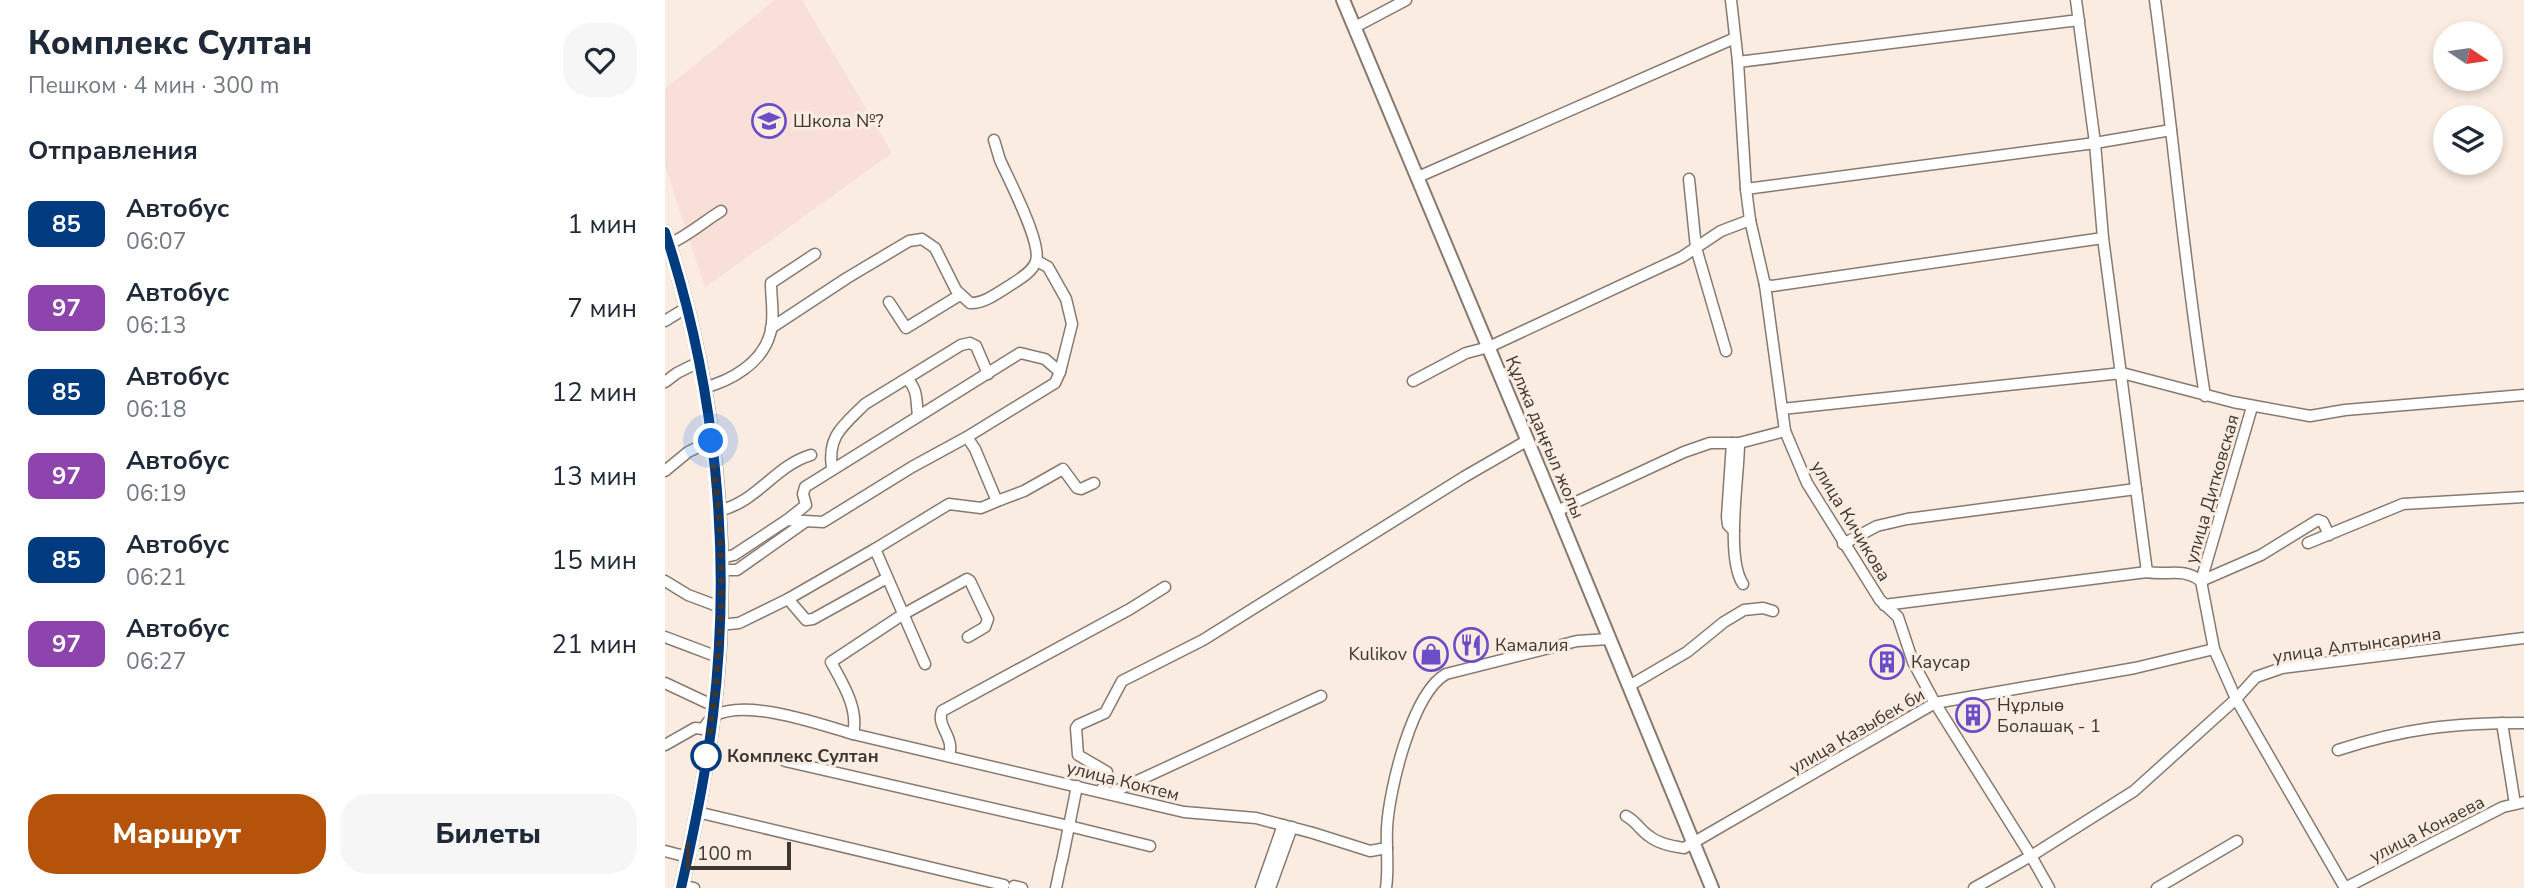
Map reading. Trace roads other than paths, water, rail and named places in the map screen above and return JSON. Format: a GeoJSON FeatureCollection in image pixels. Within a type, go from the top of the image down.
{"type":"FeatureCollection","features":[{"type":"Feature","properties":{"kind":"main road","name":"Құлжа даңғыл жолы"},"geometry":{"type":"LineString","coordinates":[[1343,0],[1712,888]]}},
{"type":"Feature","properties":{"kind":"main road"},"geometry":{"type":"LineString","coordinates":[[667,238],[699,362],[711,441],[721,564],[713,711],[685,887]]}},
{"type":"Feature","properties":{"kind":"street"},"geometry":{"type":"LineString","coordinates":[[1355,27],[1406,0]]}},
{"type":"Feature","properties":{"kind":"street","name":"улица Кичикова"},"geometry":{"type":"LineString","coordinates":[[1731,0],[1746,189],[1765,285],[1785,431],[1807,483],[1843,544],[1884,604],[1901,621],[1913,662],[1934,704],[2049,888]]}},
{"type":"Feature","properties":{"kind":"street"},"geometry":{"type":"LineString","coordinates":[[2076,0],[2095,143],[2103,238],[2147,572]]}},
{"type":"Feature","properties":{"kind":"street"},"geometry":{"type":"LineString","coordinates":[[2154,0],[2190,298],[2205,396]]}},
{"type":"Feature","properties":{"kind":"street"},"geometry":{"type":"LineString","coordinates":[[1738,62],[2079,20]]}},
{"type":"Feature","properties":{"kind":"street"},"geometry":{"type":"LineString","coordinates":[[1418,177],[1735,38]]}},
{"type":"Feature","properties":{"kind":"street"},"geometry":{"type":"LineString","coordinates":[[1746,189],[2095,143],[2171,130]]}},
{"type":"Feature","properties":{"kind":"street"},"geometry":{"type":"LineString","coordinates":[[771,328],[909,241],[922,239],[935,248],[960,295],[970,303],[977,304],[1031,271],[1038,255],[1032,233],[994,140]]}},
{"type":"Feature","properties":{"kind":"street"},"geometry":{"type":"LineString","coordinates":[[1689,179],[1696,248],[1726,351]]}},
{"type":"Feature","properties":{"kind":"street"},"geometry":{"type":"LineString","coordinates":[[667,238],[686,236],[696,225],[721,211]]}},
{"type":"Feature","properties":{"kind":"street"},"geometry":{"type":"LineString","coordinates":[[1413,381],[1466,353],[1489,348],[1682,257],[1721,231],[1750,220]]}},
{"type":"Feature","properties":{"kind":"street"},"geometry":{"type":"LineString","coordinates":[[1765,285],[2103,238]]}},
{"type":"Feature","properties":{"kind":"street"},"geometry":{"type":"LineString","coordinates":[[703,388],[720,384],[762,354],[771,328],[771,283],[815,254]]}},
{"type":"Feature","properties":{"kind":"street"},"geometry":{"type":"LineString","coordinates":[[787,520],[823,522],[1055,383],[1072,324],[1066,299],[1048,267],[1037,261]]}},
{"type":"Feature","properties":{"kind":"street"},"geometry":{"type":"LineString","coordinates":[[889,302],[906,328],[960,295]]}},
{"type":"Feature","properties":{"kind":"street"},"geometry":{"type":"LineString","coordinates":[[665,321],[686,309]]}},
{"type":"Feature","properties":{"kind":"street"},"geometry":{"type":"LineString","coordinates":[[832,468],[832,442],[865,404],[961,345],[970,343],[976,346],[988,374]]}},
{"type":"Feature","properties":{"kind":"street"},"geometry":{"type":"LineString","coordinates":[[721,564],[806,505],[803,494],[805,486],[1020,353],[1045,359],[1060,372]]}},
{"type":"Feature","properties":{"kind":"street"},"geometry":{"type":"LineString","coordinates":[[665,382],[699,362]]}},
{"type":"Feature","properties":{"kind":"street"},"geometry":{"type":"LineString","coordinates":[[1782,409],[2122,373],[2252,407],[2310,416],[2345,410],[2524,395]]}},
{"type":"Feature","properties":{"kind":"street"},"geometry":{"type":"LineString","coordinates":[[908,380],[914,386],[917,396],[918,416]]}},
{"type":"Feature","properties":{"kind":"street","name":"улица Дитковская"},"geometry":{"type":"LineString","coordinates":[[2201,581],[2252,407]]}},
{"type":"Feature","properties":{"kind":"street"},"geometry":{"type":"LineString","coordinates":[[1557,511],[1684,452],[1710,443],[1735,443],[1785,431]]}},
{"type":"Feature","properties":{"kind":"street"},"geometry":{"type":"LineString","coordinates":[[967,438],[975,449],[996,499],[1000,500]]}},
{"type":"Feature","properties":{"kind":"street"},"geometry":{"type":"LineString","coordinates":[[1105,793],[1107,772],[1078,755],[1076,728],[1105,713],[1122,681],[1203,640],[1528,440]]}},
{"type":"Feature","properties":{"kind":"street"},"geometry":{"type":"LineString","coordinates":[[665,471],[688,453],[711,441]]}},
{"type":"Feature","properties":{"kind":"street"},"geometry":{"type":"LineString","coordinates":[[1735,443],[1734,531],[1739,576],[1743,584]]}},
{"type":"Feature","properties":{"kind":"street"},"geometry":{"type":"LineString","coordinates":[[718,511],[741,505],[798,459],[811,455]]}},
{"type":"Feature","properties":{"kind":"street"},"geometry":{"type":"LineString","coordinates":[[719,625],[739,623],[787,599],[949,504],[981,508],[1024,491],[1063,469],[1077,488],[1094,483]]}},
{"type":"Feature","properties":{"kind":"street"},"geometry":{"type":"LineString","coordinates":[[1843,544],[1877,526],[1907,519],[2136,489]]}},
{"type":"Feature","properties":{"kind":"street"},"geometry":{"type":"LineString","coordinates":[[2308,544],[2403,504],[2524,497]]}},
{"type":"Feature","properties":{"kind":"street"},"geometry":{"type":"LineString","coordinates":[[2201,581],[2261,555],[2313,522],[2321,520],[2329,535]]}},
{"type":"Feature","properties":{"kind":"street"},"geometry":{"type":"LineString","coordinates":[[721,564],[737,570],[805,522]]}},
{"type":"Feature","properties":{"kind":"street"},"geometry":{"type":"LineString","coordinates":[[875,549],[925,664]]}},
{"type":"Feature","properties":{"kind":"street"},"geometry":{"type":"LineString","coordinates":[[1884,604],[2147,572],[2164,575],[2187,572],[2201,581],[2214,649],[2236,699],[2345,888]]}},
{"type":"Feature","properties":{"kind":"street"},"geometry":{"type":"LineString","coordinates":[[787,599],[806,620],[813,619],[887,578]]}},
{"type":"Feature","properties":{"kind":"street"},"geometry":{"type":"LineString","coordinates":[[853,734],[856,719],[843,683],[831,662],[902,615],[964,580],[969,580],[988,619],[985,627],[968,637]]}},
{"type":"Feature","properties":{"kind":"street"},"geometry":{"type":"LineString","coordinates":[[665,581],[688,595],[720,607]]}},
{"type":"Feature","properties":{"kind":"street"},"geometry":{"type":"LineString","coordinates":[[949,756],[951,743],[940,720],[942,711],[1130,609],[1165,587]]}},
{"type":"Feature","properties":{"kind":"street"},"geometry":{"type":"LineString","coordinates":[[1629,686],[1678,658],[1744,610],[1763,608],[1773,611]]}},
{"type":"Feature","properties":{"kind":"street"},"geometry":{"type":"LineString","coordinates":[[665,636],[718,657]]}},
{"type":"Feature","properties":{"kind":"street","name":"улица Алтынсарина"},"geometry":{"type":"LineString","coordinates":[[1974,888],[2031,856],[2134,791],[2236,699],[2256,677],[2282,668],[2524,638]]}},
{"type":"Feature","properties":{"kind":"street"},"geometry":{"type":"LineString","coordinates":[[1386,888],[1388,814],[1406,737],[1423,697],[1437,679],[1446,674],[1577,640],[1609,639]]}},
{"type":"Feature","properties":{"kind":"street","name":"улица Казыбек би"},"geometry":{"type":"LineString","coordinates":[[1693,844],[1934,704],[2135,668],[2214,649]]}},
{"type":"Feature","properties":{"kind":"street"},"geometry":{"type":"LineString","coordinates":[[665,683],[713,711],[703,729],[695,728],[665,745]]}},
{"type":"Feature","properties":{"kind":"street"},"geometry":{"type":"LineString","coordinates":[[1105,793],[1321,696]]}},
{"type":"Feature","properties":{"kind":"street","name":"улица Коктем"},"geometry":{"type":"LineString","coordinates":[[713,711],[744,709],[782,714],[853,734],[1184,812],[1257,818],[1370,851],[1387,848]]}},
{"type":"Feature","properties":{"kind":"street"},"geometry":{"type":"LineString","coordinates":[[2338,750],[2382,736],[2431,727],[2465,723],[2524,723]]}},
{"type":"Feature","properties":{"kind":"street"},"geometry":{"type":"LineString","coordinates":[[2502,723],[2522,803]]}},
{"type":"Feature","properties":{"kind":"street"},"geometry":{"type":"LineString","coordinates":[[785,761],[1150,846]]}},
{"type":"Feature","properties":{"kind":"street"},"geometry":{"type":"LineString","coordinates":[[1056,888],[1077,786]]}},
{"type":"Feature","properties":{"kind":"street","name":"улица Конаева"},"geometry":{"type":"LineString","coordinates":[[2345,888],[2503,807],[2522,803]]}},
{"type":"Feature","properties":{"kind":"street"},"geometry":{"type":"LineString","coordinates":[[697,812],[1013,886]]}},
{"type":"Feature","properties":{"kind":"street"},"geometry":{"type":"LineString","coordinates":[[1626,816],[1633,819],[1648,836],[1664,844],[1684,848],[1693,844]]}},
{"type":"Feature","properties":{"kind":"street"},"geometry":{"type":"LineString","coordinates":[[1261,888],[1287,826]]}},
{"type":"Feature","properties":{"kind":"street"},"geometry":{"type":"LineString","coordinates":[[1269,888],[1287,826]]}},
{"type":"Feature","properties":{"kind":"street"},"geometry":{"type":"LineString","coordinates":[[2157,888],[2237,841]]}},
{"type":"Feature","properties":{"kind":"street"},"geometry":{"type":"LineString","coordinates":[[665,851],[688,857]]}},
{"type":"Feature","properties":{"kind":"place","name":"Школа №?"},"geometry":{"type":"Point","coordinates":[769,121]}},
{"type":"Feature","properties":{"kind":"place","name":"Камалия"},"geometry":{"type":"Point","coordinates":[1471,645]}},
{"type":"Feature","properties":{"kind":"place","name":"Kulikov"},"geometry":{"type":"Point","coordinates":[1431,654]}},
{"type":"Feature","properties":{"kind":"place","name":"Каусар"},"geometry":{"type":"Point","coordinates":[1887,662]}},
{"type":"Feature","properties":{"kind":"place","name":"Нұрлыө Болашақ - 1"},"geometry":{"type":"Point","coordinates":[1973,715]}},
{"type":"Feature","properties":{"kind":"place","name":"Комплекс Султан"},"geometry":{"type":"Point","coordinates":[706,756]}}]}
